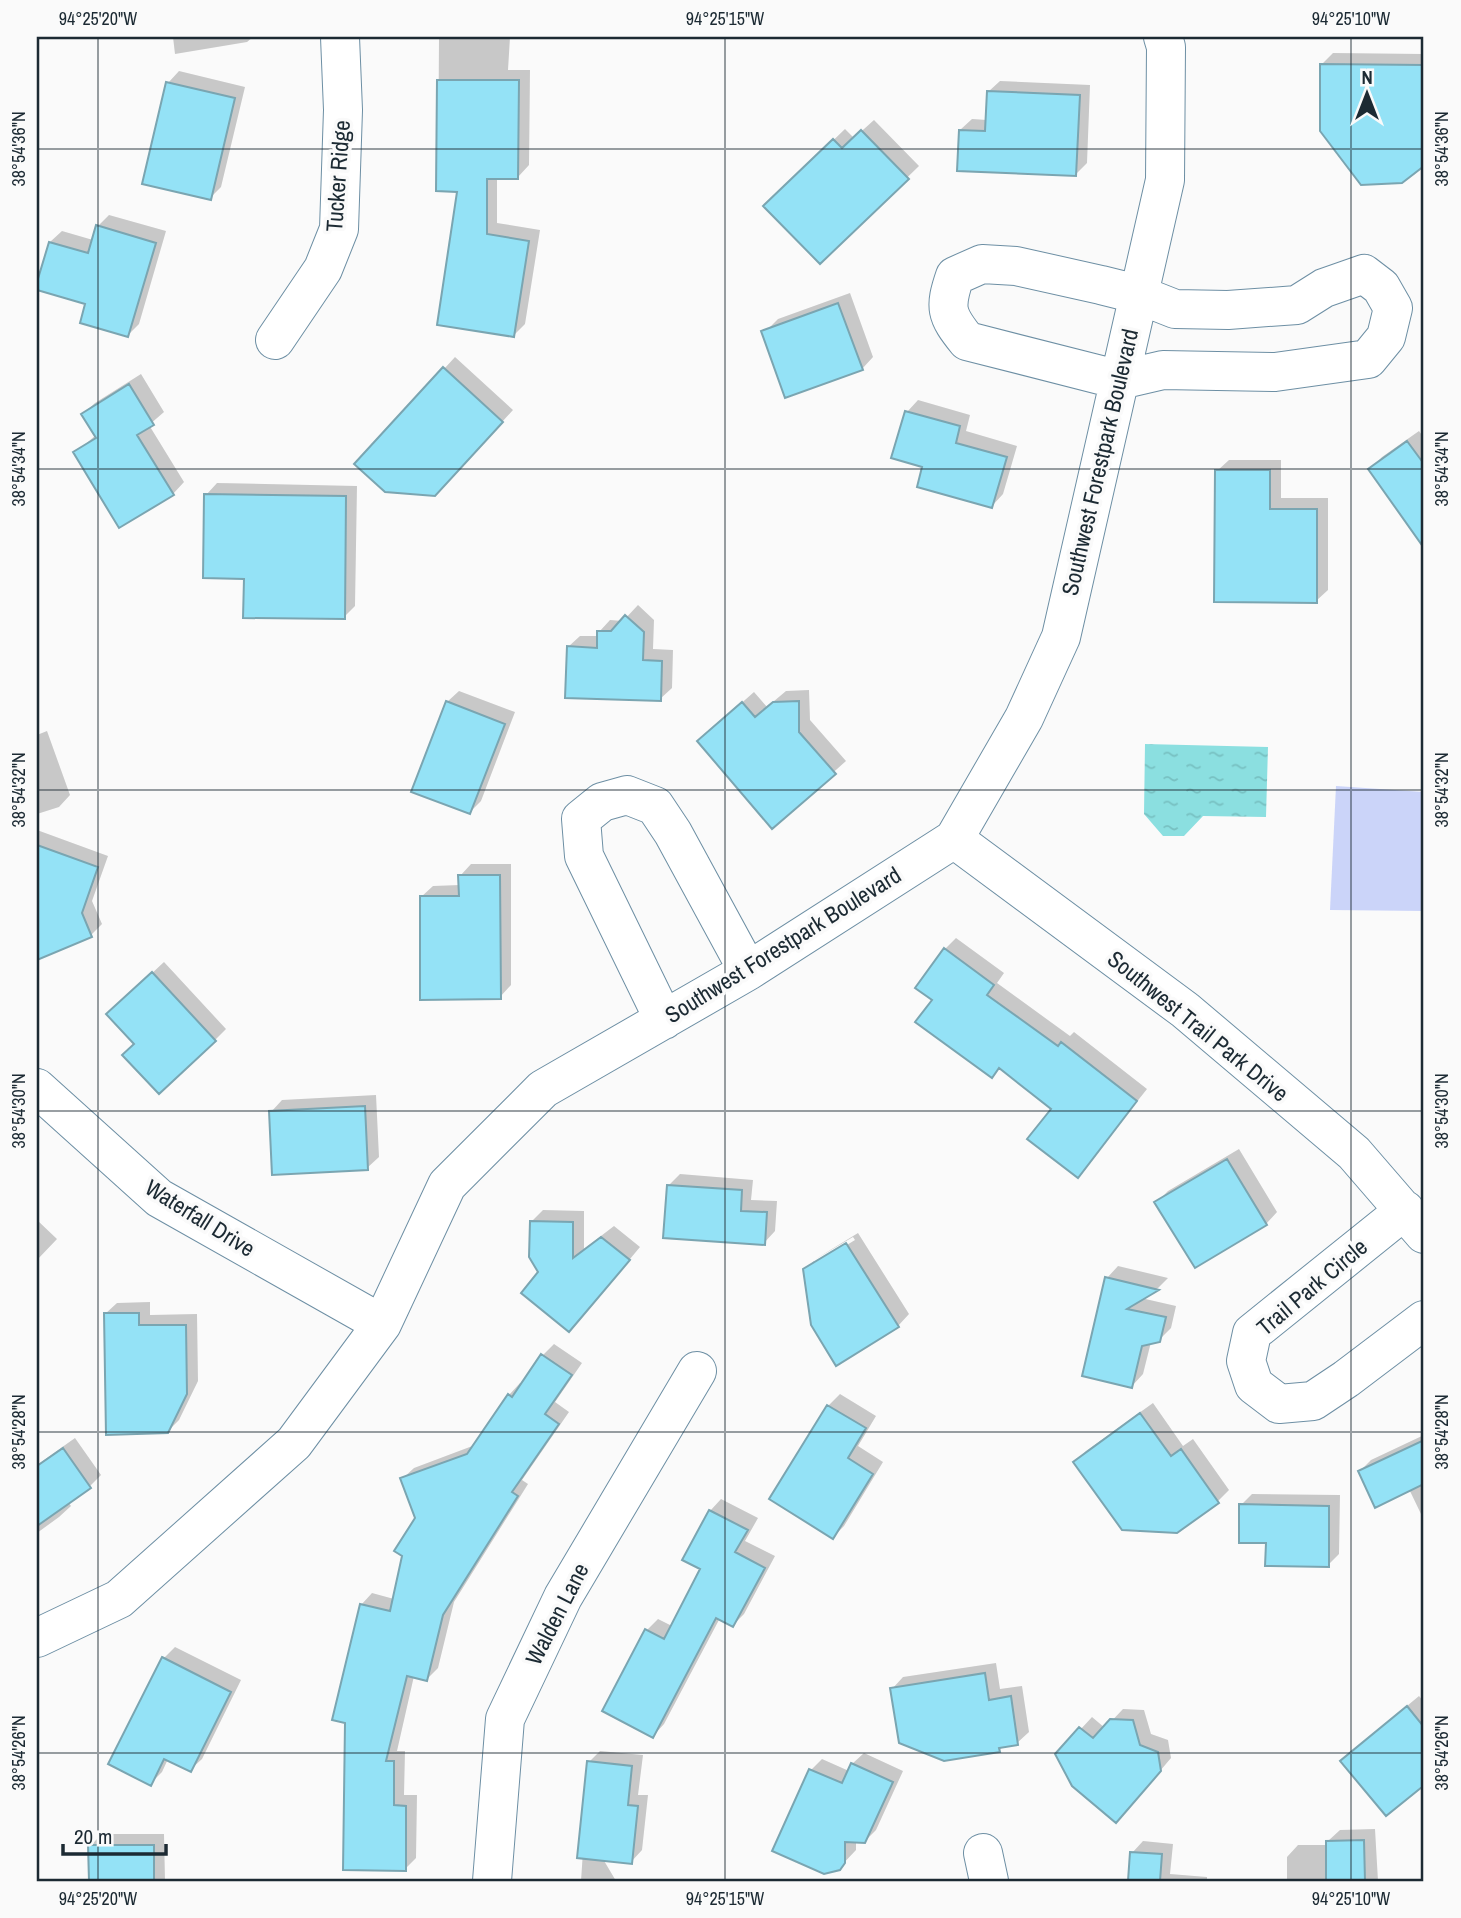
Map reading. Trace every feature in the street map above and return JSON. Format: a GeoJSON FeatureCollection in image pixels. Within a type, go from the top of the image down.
{"type":"FeatureCollection","features":[{"type":"Feature","properties":{"kind":"street","name":"Tucker Ridge"},"geometry":{"type":"LineString","coordinates":[[275,340],[323,269],[339,229],[343,110],[340,37]]}},
{"type":"Feature","properties":{"kind":"street","name":"Southwest Forestpark Boulevard"},"geometry":{"type":"LineString","coordinates":[[37,1637],[119,1599],[294,1443],[382,1324],[447,1185],[543,1089],[748,971],[954,839],[1024,718],[1061,636],[1165,180],[1166,47],[1163,37]]}},
{"type":"Feature","properties":{"kind":"street"},"geometry":{"type":"LineString","coordinates":[[982,264],[1016,266],[1137,294],[1175,309],[1228,310],[1297,304],[1324,288],[1364,274],[1381,287],[1393,308],[1386,337],[1368,359],[1275,372],[1163,370],[1120,380],[967,341],[951,322],[947,299],[955,276],[982,264]]}},
{"type":"Feature","properties":{"kind":"street"},"geometry":{"type":"LineString","coordinates":[[664,1020],[584,856],[582,819],[602,802],[627,795],[655,806],[673,833],[748,971]]}},
{"type":"Feature","properties":{"kind":"street","name":"Southwest Trail Park Drive"},"geometry":{"type":"LineString","coordinates":[[954,839],[1185,1010],[1354,1153],[1415,1222]]}},
{"type":"Feature","properties":{"kind":"street","name":"Waterfall Drive"},"geometry":{"type":"LineString","coordinates":[[37,1088],[159,1198],[382,1324]]}},
{"type":"Feature","properties":{"kind":"street","name":"Trail Park Circle"},"geometry":{"type":"LineString","coordinates":[[1415,1222],[1252,1333],[1246,1361],[1254,1385],[1279,1404],[1313,1401],[1424,1320]]}},
{"type":"Feature","properties":{"kind":"street","name":"Walden Lane"},"geometry":{"type":"LineString","coordinates":[[492,1881],[505,1719],[562,1597],[697,1371]]}},
{"type":"Feature","properties":{"kind":"shaded area"},"geometry":{"type":"Polygon","coordinates":[[[1336,786],[1424,792],[1424,911],[1330,910],[1336,786]]]}},
{"type":"Feature","properties":{"kind":"water"},"geometry":{"type":"Polygon","coordinates":[[[1145,744],[1268,747],[1266,817],[1203,816],[1184,836],[1163,836],[1144,814],[1145,744]]]}},
{"type":"Feature","properties":{"kind":"building"},"geometry":{"type":"Polygon","coordinates":[[[1320,64],[1424,65],[1424,166],[1402,183],[1361,185],[1320,131],[1320,64]]]}},
{"type":"Feature","properties":{"kind":"building"},"geometry":{"type":"Polygon","coordinates":[[[437,80],[519,80],[518,179],[487,179],[487,234],[529,241],[514,337],[437,325],[457,192],[436,191],[437,80]]]}},
{"type":"Feature","properties":{"kind":"building"},"geometry":{"type":"Polygon","coordinates":[[[166,82],[235,98],[211,200],[142,184],[166,82]]]}},
{"type":"Feature","properties":{"kind":"building"},"geometry":{"type":"Polygon","coordinates":[[[987,91],[1080,95],[1076,176],[957,171],[959,130],[985,131],[987,91]]]}},
{"type":"Feature","properties":{"kind":"building"},"geometry":{"type":"Polygon","coordinates":[[[861,130],[909,179],[820,264],[763,206],[833,139],[842,148],[861,130]]]}},
{"type":"Feature","properties":{"kind":"building"},"geometry":{"type":"Polygon","coordinates":[[[96,225],[156,243],[128,337],[80,323],[85,304],[37,290],[49,242],[88,253],[96,225]]]}},
{"type":"Feature","properties":{"kind":"building"},"geometry":{"type":"Polygon","coordinates":[[[838,303],[863,370],[785,398],[761,331],[838,303]]]}},
{"type":"Feature","properties":{"kind":"building"},"geometry":{"type":"Polygon","coordinates":[[[443,367],[503,422],[435,496],[385,492],[354,464],[443,367]]]}},
{"type":"Feature","properties":{"kind":"building"},"geometry":{"type":"Polygon","coordinates":[[[129,384],[154,425],[137,435],[174,495],[119,528],[73,452],[96,438],[81,414],[129,384]]]}},
{"type":"Feature","properties":{"kind":"building"},"geometry":{"type":"Polygon","coordinates":[[[905,411],[960,426],[956,443],[1007,457],[992,508],[917,487],[922,467],[891,458],[905,411]]]}},
{"type":"Feature","properties":{"kind":"building"},"geometry":{"type":"Polygon","coordinates":[[[1407,441],[1424,464],[1424,548],[1368,469],[1407,441]]]}},
{"type":"Feature","properties":{"kind":"building"},"geometry":{"type":"Polygon","coordinates":[[[1215,470],[1270,470],[1270,509],[1317,509],[1317,603],[1214,602],[1215,470]]]}},
{"type":"Feature","properties":{"kind":"building"},"geometry":{"type":"Polygon","coordinates":[[[204,494],[346,496],[345,619],[243,618],[244,579],[203,578],[204,494]]]}},
{"type":"Feature","properties":{"kind":"building"},"geometry":{"type":"Polygon","coordinates":[[[625,615],[644,632],[643,660],[662,661],[661,701],[565,698],[567,646],[597,648],[597,631],[611,631],[625,615]]]}},
{"type":"Feature","properties":{"kind":"building"},"geometry":{"type":"Polygon","coordinates":[[[446,701],[505,724],[470,814],[411,792],[446,701]]]}},
{"type":"Feature","properties":{"kind":"building"},"geometry":{"type":"Polygon","coordinates":[[[799,701],[799,732],[836,774],[772,829],[697,741],[742,702],[755,717],[773,702],[799,701]]]}},
{"type":"Feature","properties":{"kind":"building"},"geometry":{"type":"Polygon","coordinates":[[[37,845],[98,867],[82,913],[92,937],[37,960],[37,845]]]}},
{"type":"Feature","properties":{"kind":"building"},"geometry":{"type":"Polygon","coordinates":[[[458,875],[500,875],[501,999],[420,1000],[420,896],[459,896],[458,875]]]}},
{"type":"Feature","properties":{"kind":"building"},"geometry":{"type":"Polygon","coordinates":[[[944,948],[994,985],[987,995],[1058,1046],[1061,1042],[1137,1101],[1078,1178],[1027,1139],[1051,1109],[999,1068],[992,1078],[915,1022],[932,1000],[915,988],[944,948]]]}},
{"type":"Feature","properties":{"kind":"building"},"geometry":{"type":"Polygon","coordinates":[[[152,972],[216,1041],[159,1094],[122,1055],[134,1044],[106,1014],[152,972]]]}},
{"type":"Feature","properties":{"kind":"building"},"geometry":{"type":"Polygon","coordinates":[[[365,1106],[368,1170],[272,1175],[269,1111],[365,1106]]]}},
{"type":"Feature","properties":{"kind":"building"},"geometry":{"type":"Polygon","coordinates":[[[1227,1159],[1267,1225],[1195,1268],[1154,1202],[1227,1159]]]}},
{"type":"Feature","properties":{"kind":"building"},"geometry":{"type":"Polygon","coordinates":[[[667,1185],[742,1190],[741,1211],[767,1212],[765,1245],[663,1238],[667,1185]]]}},
{"type":"Feature","properties":{"kind":"building"},"geometry":{"type":"Polygon","coordinates":[[[530,1221],[573,1222],[573,1258],[601,1237],[630,1260],[569,1332],[521,1293],[538,1272],[529,1257],[530,1221]]]}},
{"type":"Feature","properties":{"kind":"building"},"geometry":{"type":"Polygon","coordinates":[[[846,1243],[899,1327],[836,1366],[811,1325],[803,1269],[846,1243]]]}},
{"type":"Feature","properties":{"kind":"building"},"geometry":{"type":"Polygon","coordinates":[[[1105,1277],[1159,1290],[1127,1309],[1166,1317],[1160,1342],[1142,1346],[1132,1388],[1082,1376],[1105,1277]]]}},
{"type":"Feature","properties":{"kind":"building"},"geometry":{"type":"Polygon","coordinates":[[[104,1313],[139,1313],[139,1325],[186,1325],[187,1394],[168,1433],[106,1435],[104,1313]]]}},
{"type":"Feature","properties":{"kind":"building"},"geometry":{"type":"Polygon","coordinates":[[[541,1354],[572,1375],[545,1414],[559,1424],[512,1492],[518,1496],[443,1615],[427,1681],[407,1676],[386,1761],[394,1761],[394,1805],[406,1806],[406,1871],[343,1870],[345,1723],[332,1720],[360,1604],[390,1611],[402,1556],[394,1551],[415,1518],[400,1478],[467,1454],[508,1394],[512,1397],[541,1354]]]}},
{"type":"Feature","properties":{"kind":"building"},"geometry":{"type":"Polygon","coordinates":[[[827,1405],[866,1428],[848,1458],[873,1474],[833,1539],[769,1499],[827,1405]]]}},
{"type":"Feature","properties":{"kind":"building"},"geometry":{"type":"Polygon","coordinates":[[[1140,1413],[1171,1456],[1181,1449],[1219,1503],[1177,1533],[1122,1530],[1073,1462],[1140,1413]]]}},
{"type":"Feature","properties":{"kind":"building"},"geometry":{"type":"Polygon","coordinates":[[[1424,1440],[1424,1484],[1375,1508],[1358,1471],[1424,1440]]]}},
{"type":"Feature","properties":{"kind":"building"},"geometry":{"type":"Polygon","coordinates":[[[63,1448],[91,1488],[37,1526],[37,1466],[63,1448]]]}},
{"type":"Feature","properties":{"kind":"building"},"geometry":{"type":"Polygon","coordinates":[[[1239,1504],[1329,1506],[1329,1567],[1265,1566],[1266,1543],[1239,1543],[1239,1504]]]}},
{"type":"Feature","properties":{"kind":"building"},"geometry":{"type":"Polygon","coordinates":[[[709,1510],[748,1530],[735,1552],[765,1568],[733,1627],[716,1618],[653,1738],[602,1711],[645,1629],[664,1639],[700,1569],[682,1560],[709,1510]]]}},
{"type":"Feature","properties":{"kind":"building"},"geometry":{"type":"Polygon","coordinates":[[[162,1657],[231,1692],[191,1772],[164,1759],[151,1786],[108,1764],[162,1657]]]}},
{"type":"Feature","properties":{"kind":"building"},"geometry":{"type":"Polygon","coordinates":[[[985,1673],[989,1700],[1011,1696],[1018,1745],[999,1748],[1000,1752],[944,1761],[899,1743],[890,1688],[985,1673]]]}},
{"type":"Feature","properties":{"kind":"building"},"geometry":{"type":"Polygon","coordinates":[[[1407,1706],[1424,1727],[1422,1787],[1386,1816],[1340,1761],[1407,1706]]]}},
{"type":"Feature","properties":{"kind":"building"},"geometry":{"type":"Polygon","coordinates":[[[1110,1719],[1133,1720],[1140,1745],[1158,1752],[1161,1771],[1116,1823],[1072,1786],[1055,1754],[1079,1727],[1093,1738],[1110,1719]]]}},
{"type":"Feature","properties":{"kind":"building"},"geometry":{"type":"Polygon","coordinates":[[[587,1761],[632,1766],[628,1805],[638,1806],[632,1864],[577,1858],[587,1761]]]}},
{"type":"Feature","properties":{"kind":"building"},"geometry":{"type":"Polygon","coordinates":[[[851,1763],[893,1782],[865,1843],[845,1842],[845,1863],[840,1870],[824,1874],[772,1851],[809,1769],[842,1783],[851,1763]]]}},
{"type":"Feature","properties":{"kind":"building"},"geometry":{"type":"Polygon","coordinates":[[[1364,1840],[1365,1881],[1326,1881],[1326,1841],[1364,1840]]]}},
{"type":"Feature","properties":{"kind":"building"},"geometry":{"type":"Polygon","coordinates":[[[88,1845],[154,1845],[154,1881],[89,1881],[88,1845]]]}},
{"type":"Feature","properties":{"kind":"building"},"geometry":{"type":"Polygon","coordinates":[[[1130,1852],[1162,1854],[1160,1881],[1128,1881],[1130,1852]]]}}]}
